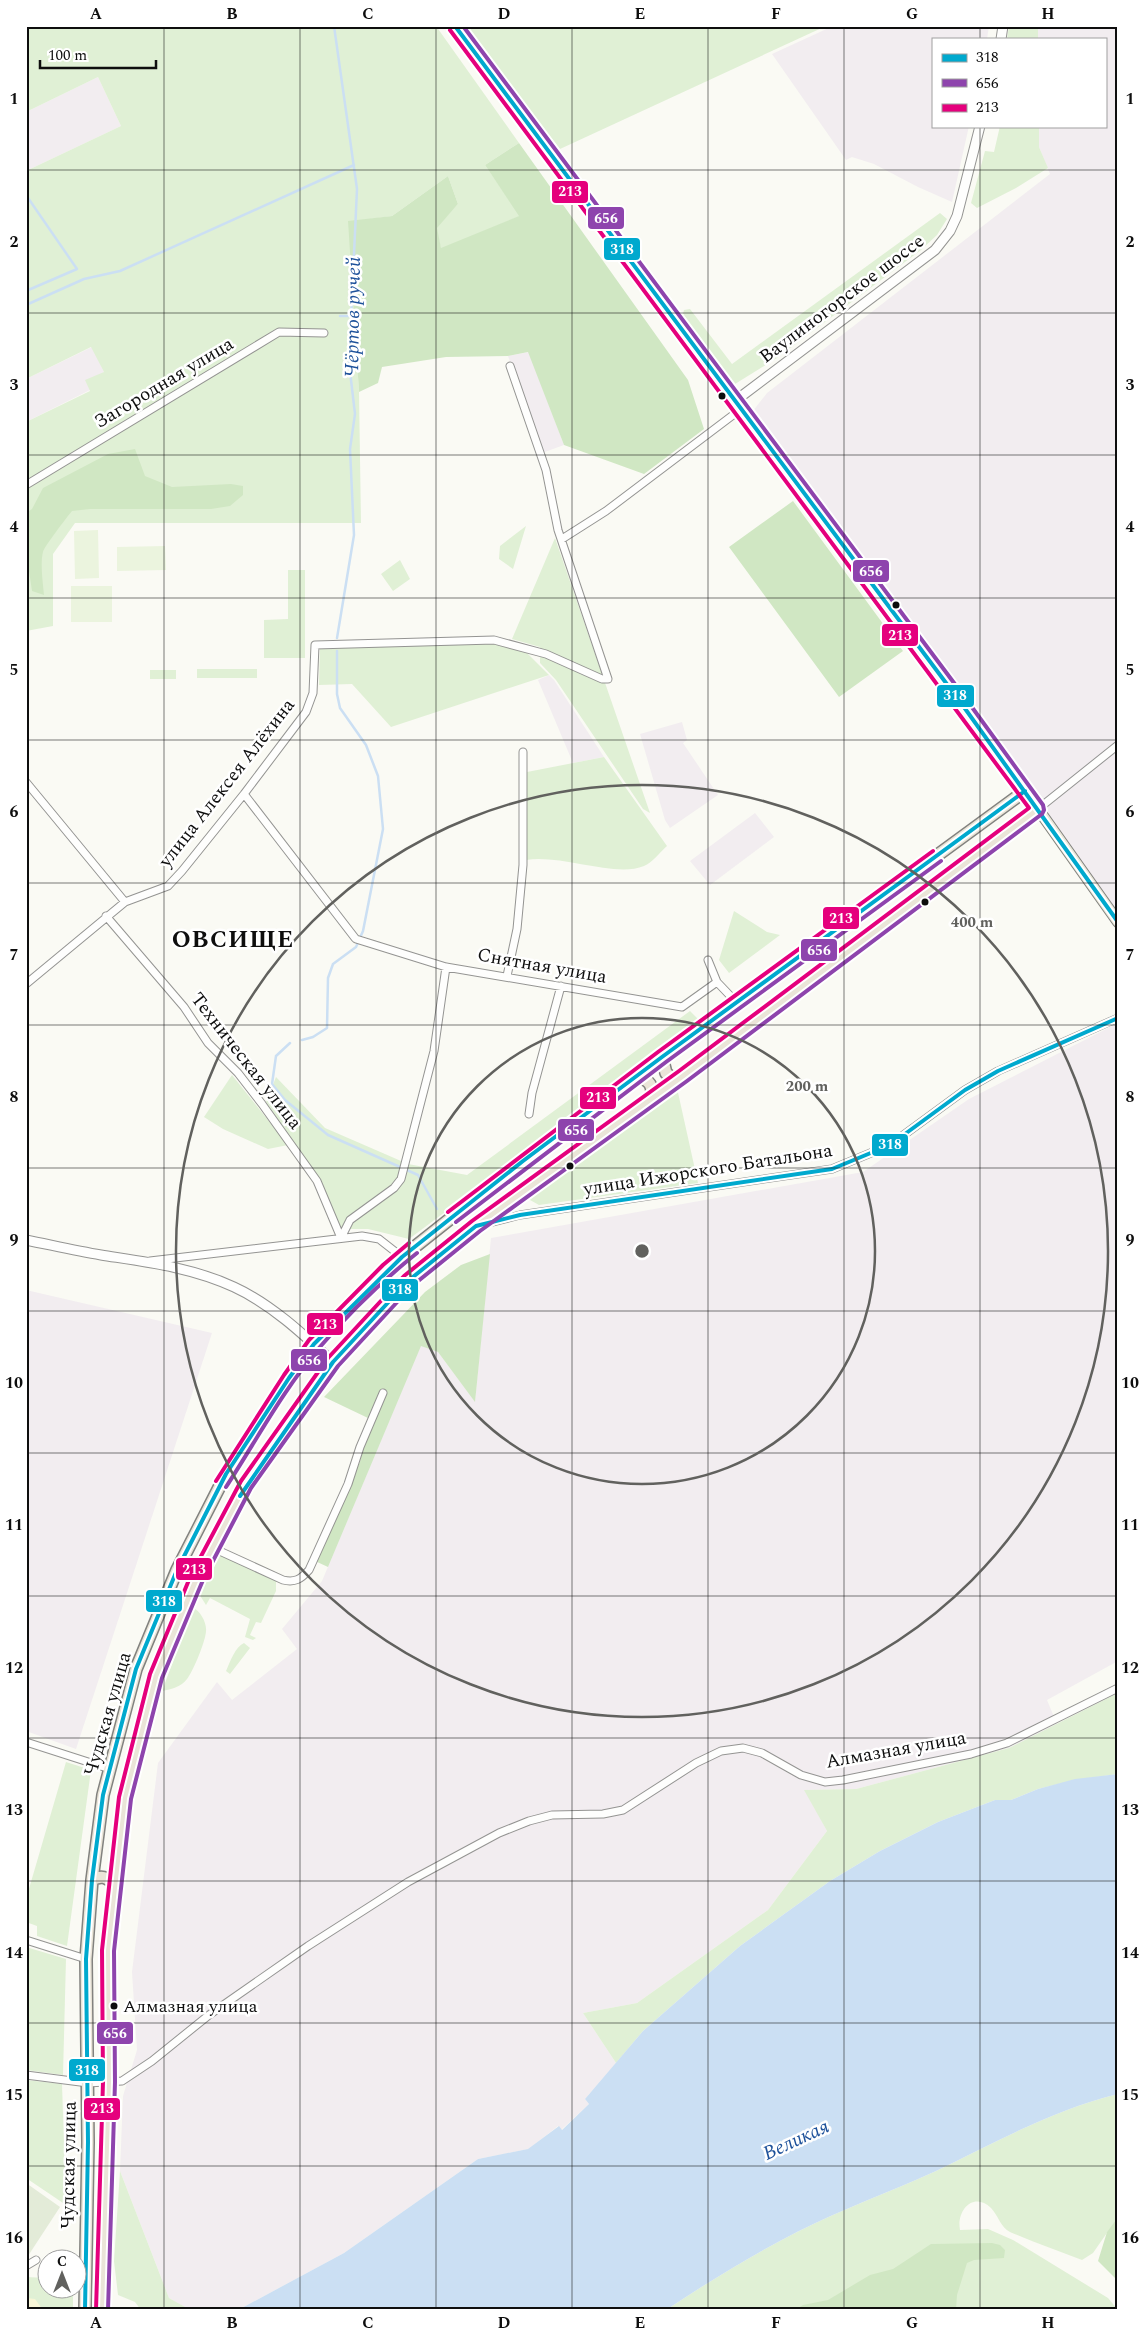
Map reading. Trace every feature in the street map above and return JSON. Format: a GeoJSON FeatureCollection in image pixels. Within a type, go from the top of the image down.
{"type":"FeatureCollection","features":[{"type":"Feature","properties":{"kind":"highway"},"geometry":{"type":"LineString","coordinates":[[455,26],[1038,810]]}},
{"type":"Feature","properties":{"kind":"highway","name":"Чудская улица"},"geometry":{"type":"LineString","coordinates":[[85,2310],[88,2083],[86,1959],[92,1880],[103,1794],[136,1669],[177,1570],[226,1474],[289,1378],[314,1344],[402,1257],[523,1161],[1024,791]]}},
{"type":"Feature","properties":{"kind":"highway","name":"Чудская улица"},"geometry":{"type":"LineString","coordinates":[[102,2310],[108,2082],[108,1951],[125,1798],[156,1676],[197,1577],[246,1485],[333,1362],[408,1281],[476,1226],[684,1076],[1038,810]]}},
{"type":"Feature","properties":{"kind":"highway"},"geometry":{"type":"LineString","coordinates":[[662,1057],[666,1073],[672,1078],[684,1076]]}},
{"type":"Feature","properties":{"kind":"highway"},"geometry":{"type":"LineString","coordinates":[[636,1077],[645,1078],[650,1083],[653,1091],[651,1100]]}},
{"type":"Feature","properties":{"kind":"highway"},"geometry":{"type":"LineString","coordinates":[[99,1828],[104,1835],[114,1836],[121,1832]]}},
{"type":"Feature","properties":{"kind":"highway"},"geometry":{"type":"LineString","coordinates":[[92,1880],[106,1877],[114,1884]]}},
{"type":"Feature","properties":{"kind":"main road"},"geometry":{"type":"LineString","coordinates":[[1038,810],[1118,922]]}},
{"type":"Feature","properties":{"kind":"street","name":"Ваулиногорское шоссе"},"geometry":{"type":"LineString","coordinates":[[738,405],[935,250],[950,231],[957,216],[979,128]]}},
{"type":"Feature","properties":{"kind":"street","name":"Загородная улица"},"geometry":{"type":"LineString","coordinates":[[26,484],[279,332],[324,333]]}},
{"type":"Feature","properties":{"kind":"street"},"geometry":{"type":"LineString","coordinates":[[510,366],[546,470],[558,530],[562,539],[606,510],[738,405]]}},
{"type":"Feature","properties":{"kind":"street","name":"улица Алексея Алёхина"},"geometry":{"type":"LineString","coordinates":[[26,984],[125,902],[168,886],[244,794],[306,712],[313,694],[315,645],[494,640],[539,651],[602,679],[608,679],[562,539]]}},
{"type":"Feature","properties":{"kind":"street"},"geometry":{"type":"LineString","coordinates":[[1038,810],[1118,745]]}},
{"type":"Feature","properties":{"kind":"street"},"geometry":{"type":"LineString","coordinates":[[507,976],[517,928],[523,865],[523,752]]}},
{"type":"Feature","properties":{"kind":"street"},"geometry":{"type":"LineString","coordinates":[[26,782],[125,902]]}},
{"type":"Feature","properties":{"kind":"street","name":"Снятная улица"},"geometry":{"type":"LineString","coordinates":[[244,794],[356,938],[446,967],[682,1007],[717,982]]}},
{"type":"Feature","properties":{"kind":"street","name":"Техническая улица"},"geometry":{"type":"LineString","coordinates":[[106,916],[184,1006],[208,1043],[238,1074],[262,1104],[317,1181],[342,1238]]}},
{"type":"Feature","properties":{"kind":"street"},"geometry":{"type":"LineString","coordinates":[[708,960],[717,982],[737,1003]]}},
{"type":"Feature","properties":{"kind":"street"},"geometry":{"type":"LineString","coordinates":[[342,1238],[350,1220],[394,1188],[401,1179],[406,1153],[434,1051],[446,967]]}},
{"type":"Feature","properties":{"kind":"street"},"geometry":{"type":"LineString","coordinates":[[529,1114],[532,1093],[561,986]]}},
{"type":"Feature","properties":{"kind":"street","name":"улица Ижорского Батальона"},"geometry":{"type":"LineString","coordinates":[[476,1226],[520,1215],[832,1169],[890,1144],[965,1090],[998,1071],[1118,1018]]}},
{"type":"Feature","properties":{"kind":"street"},"geometry":{"type":"LineString","coordinates":[[144,1262],[371,1236],[391,1246],[402,1257]]}},
{"type":"Feature","properties":{"kind":"street"},"geometry":{"type":"LineString","coordinates":[[26,1240],[203,1274],[256,1298],[314,1344],[333,1362]]}},
{"type":"Feature","properties":{"kind":"street"},"geometry":{"type":"LineString","coordinates":[[213,1548],[283,1580],[296,1581],[303,1577],[348,1484],[360,1447],[383,1393]]}},
{"type":"Feature","properties":{"kind":"street","name":"Алмазная улица"},"geometry":{"type":"LineString","coordinates":[[26,2075],[88,2083],[122,2081],[216,2010],[308,1946],[408,1882],[510,1827],[552,1814],[603,1814],[622,1810],[696,1763],[721,1751],[742,1748],[762,1753],[801,1775],[825,1782],[843,1780],[971,1754],[1007,1743],[1118,1688]]}},
{"type":"Feature","properties":{"kind":"street"},"geometry":{"type":"LineString","coordinates":[[26,1742],[110,1769]]}},
{"type":"Feature","properties":{"kind":"street"},"geometry":{"type":"LineString","coordinates":[[26,1940],[86,1959]]}},
{"type":"Feature","properties":{"kind":"street"},"geometry":{"type":"LineString","coordinates":[[26,2266],[36,2260]]}},
{"type":"Feature","properties":{"kind":"shaded area"},"geometry":{"type":"Polygon","coordinates":[[[833,26],[989,26],[987,38],[932,38],[932,128],[969,128],[952,202],[874,164],[852,157],[846,160],[772,54],[833,26]]]}},
{"type":"Feature","properties":{"kind":"shaded area"},"geometry":{"type":"Polygon","coordinates":[[[1038,26],[1118,26],[1118,913],[749,416],[767,393],[1050,174],[1039,147],[1039,128],[1106,128],[1106,38],[1038,38],[1038,26]]]}},
{"type":"Feature","properties":{"kind":"shaded area"},"geometry":{"type":"Polygon","coordinates":[[[98,77],[121,126],[26,171],[26,112],[98,77]]]}},
{"type":"Feature","properties":{"kind":"shaded area"},"geometry":{"type":"Polygon","coordinates":[[[92,347],[104,372],[90,390],[26,422],[26,379],[92,347]]]}},
{"type":"Feature","properties":{"kind":"shaded area"},"geometry":{"type":"Polygon","coordinates":[[[529,352],[564,445],[542,453],[508,356],[529,352]]]}},
{"type":"Feature","properties":{"kind":"shaded area"},"geometry":{"type":"Polygon","coordinates":[[[549,675],[604,757],[573,763],[538,680],[549,675]]]}},
{"type":"Feature","properties":{"kind":"shaded area"},"geometry":{"type":"Polygon","coordinates":[[[682,722],[687,740],[683,743],[718,795],[670,828],[665,820],[640,734],[682,722]]]}},
{"type":"Feature","properties":{"kind":"shaded area"},"geometry":{"type":"Polygon","coordinates":[[[755,813],[774,837],[710,885],[690,861],[755,813]]]}},
{"type":"Feature","properties":{"kind":"shaded area"},"geometry":{"type":"Polygon","coordinates":[[[1118,1023],[1118,1661],[1047,1700],[1057,1724],[1009,1748],[856,1789],[805,1790],[827,1831],[768,1910],[637,2003],[583,2013],[616,2063],[585,2099],[589,2104],[561,2130],[558,2126],[529,2149],[478,2159],[344,2253],[238,2310],[190,2310],[169,2298],[120,2171],[123,2096],[137,2050],[132,1972],[158,1763],[217,1682],[232,1700],[297,1649],[282,1629],[322,1581],[421,1345],[438,1352],[475,1401],[491,1238],[863,1172],[969,1099],[1118,1023]]]}},
{"type":"Feature","properties":{"kind":"shaded area"},"geometry":{"type":"Polygon","coordinates":[[[26,1290],[212,1333],[76,1749],[26,1731],[26,1290]]]}},
{"type":"Feature","properties":{"kind":"green space"},"geometry":{"type":"Polygon","coordinates":[[[26,26],[436,26],[519,143],[485,165],[520,216],[441,249],[436,228],[458,204],[448,176],[392,216],[349,222],[359,392],[361,523],[75,523],[53,554],[53,626],[26,631],[26,422],[90,391],[85,380],[104,372],[91,347],[26,379],[26,171],[121,126],[98,77],[26,112],[26,26]]]}},
{"type":"Feature","properties":{"kind":"green space"},"geometry":{"type":"Polygon","coordinates":[[[464,26],[826,26],[560,149],[464,26]]]}},
{"type":"Feature","properties":{"kind":"green space"},"geometry":{"type":"Polygon","coordinates":[[[1009,26],[1038,26],[1038,38],[1007,38],[1009,26]]]}},
{"type":"Feature","properties":{"kind":"green space"},"geometry":{"type":"Polygon","coordinates":[[[1000,128],[1039,128],[1039,147],[1048,168],[1016,188],[977,208],[971,203],[985,151],[994,152],[1000,128]]]}},
{"type":"Feature","properties":{"kind":"green space"},"geometry":{"type":"Polygon","coordinates":[[[519,143],[688,380],[704,429],[644,474],[564,445],[528,352],[508,356],[446,357],[382,367],[378,383],[359,392],[348,221],[392,216],[448,176],[458,204],[437,228],[441,248],[519,216],[485,165],[519,143]]]}},
{"type":"Feature","properties":{"kind":"green space"},"geometry":{"type":"Polygon","coordinates":[[[940,213],[947,219],[937,235],[921,250],[777,358],[735,384],[729,379],[683,314],[684,310],[690,309],[732,364],[940,213]]]}},
{"type":"Feature","properties":{"kind":"green space"},"geometry":{"type":"Polygon","coordinates":[[[135,449],[145,476],[172,487],[231,484],[243,486],[243,495],[230,506],[211,509],[90,509],[72,511],[51,538],[43,552],[44,595],[32,591],[26,551],[26,513],[32,509],[43,488],[108,454],[135,449]]]}},
{"type":"Feature","properties":{"kind":"green space"},"geometry":{"type":"Polygon","coordinates":[[[793,501],[903,651],[839,697],[729,547],[793,501]]]}},
{"type":"Feature","properties":{"kind":"green space"},"geometry":{"type":"Polygon","coordinates":[[[526,526],[513,569],[499,559],[500,546],[526,526]]]}},
{"type":"Feature","properties":{"kind":"green space"},"geometry":{"type":"Polygon","coordinates":[[[98,530],[99,578],[75,579],[74,531],[98,530]]]}},
{"type":"Feature","properties":{"kind":"green space"},"geometry":{"type":"Polygon","coordinates":[[[555,538],[650,813],[643,809],[556,680],[540,663],[540,647],[512,639],[555,538]]]}},
{"type":"Feature","properties":{"kind":"green space"},"geometry":{"type":"Polygon","coordinates":[[[165,546],[166,570],[117,571],[117,547],[165,546]]]}},
{"type":"Feature","properties":{"kind":"green space"},"geometry":{"type":"Polygon","coordinates":[[[400,560],[410,579],[393,591],[381,574],[400,560]]]}},
{"type":"Feature","properties":{"kind":"green space"},"geometry":{"type":"Polygon","coordinates":[[[288,570],[305,570],[305,658],[264,658],[264,620],[288,619],[288,570]]]}},
{"type":"Feature","properties":{"kind":"green space"},"geometry":{"type":"Polygon","coordinates":[[[71,586],[112,586],[112,622],[71,622],[71,586]]]}},
{"type":"Feature","properties":{"kind":"green space"},"geometry":{"type":"Polygon","coordinates":[[[494,642],[523,649],[549,675],[391,727],[352,684],[319,685],[320,648],[494,642]]]}},
{"type":"Feature","properties":{"kind":"green space"},"geometry":{"type":"Polygon","coordinates":[[[197,669],[257,669],[257,678],[197,678],[197,669]]]}},
{"type":"Feature","properties":{"kind":"green space"},"geometry":{"type":"Polygon","coordinates":[[[150,670],[176,670],[176,679],[150,679],[150,670]]]}},
{"type":"Feature","properties":{"kind":"green space"},"geometry":{"type":"Polygon","coordinates":[[[604,757],[667,846],[647,865],[632,869],[603,868],[555,860],[526,860],[527,772],[604,757]]]}},
{"type":"Feature","properties":{"kind":"green space"},"geometry":{"type":"Polygon","coordinates":[[[734,911],[767,932],[780,935],[729,973],[719,960],[734,911]]]}},
{"type":"Feature","properties":{"kind":"green space"},"geometry":{"type":"Polygon","coordinates":[[[690,1011],[700,1021],[409,1239],[368,1229],[340,1229],[322,1183],[266,1102],[276,1077],[325,1128],[408,1164],[467,1175],[690,1011]]]}},
{"type":"Feature","properties":{"kind":"green space"},"geometry":{"type":"Polygon","coordinates":[[[232,1075],[288,1145],[268,1149],[223,1129],[204,1117],[232,1075]]]}},
{"type":"Feature","properties":{"kind":"green space"},"geometry":{"type":"Polygon","coordinates":[[[677,1088],[698,1183],[539,1205],[530,1200],[530,1196],[677,1088]]]}},
{"type":"Feature","properties":{"kind":"green space"},"geometry":{"type":"Polygon","coordinates":[[[490,1254],[475,1402],[438,1352],[421,1346],[328,1567],[315,1561],[360,1462],[368,1418],[324,1397],[425,1292],[461,1265],[490,1254]]]}},
{"type":"Feature","properties":{"kind":"green space"},"geometry":{"type":"Polygon","coordinates":[[[217,1553],[276,1580],[276,1591],[261,1623],[256,1622],[250,1635],[256,1638],[253,1640],[245,1637],[250,1619],[210,1598],[206,1605],[199,1594],[217,1553]]]}},
{"type":"Feature","properties":{"kind":"green space"},"geometry":{"type":"Polygon","coordinates":[[[193,1608],[200,1614],[206,1628],[202,1648],[185,1682],[162,1691],[193,1608]]]}},
{"type":"Feature","properties":{"kind":"green space"},"geometry":{"type":"Polygon","coordinates":[[[244,1643],[250,1648],[230,1674],[226,1671],[231,1659],[235,1651],[244,1643]]]}},
{"type":"Feature","properties":{"kind":"green space"},"geometry":{"type":"Polygon","coordinates":[[[1118,1693],[1118,1774],[1075,1780],[1038,1789],[1011,1800],[995,1800],[938,1822],[880,1851],[830,1881],[740,1946],[643,2031],[616,2063],[583,2013],[637,2003],[768,1910],[827,1831],[804,1790],[856,1789],[1009,1748],[1118,1693]]]}},
{"type":"Feature","properties":{"kind":"green space"},"geometry":{"type":"Polygon","coordinates":[[[66,1762],[91,1770],[67,1946],[37,1936],[37,1926],[26,1922],[26,1899],[66,1762]]]}},
{"type":"Feature","properties":{"kind":"green space"},"geometry":{"type":"Polygon","coordinates":[[[26,1947],[66,1959],[63,2075],[26,2070],[26,1947]]]}},
{"type":"Feature","properties":{"kind":"green space"},"geometry":{"type":"Polygon","coordinates":[[[26,2080],[62,2084],[66,2205],[26,2178],[26,2080]]]}},
{"type":"Feature","properties":{"kind":"green space"},"geometry":{"type":"Polygon","coordinates":[[[1118,2094],[1118,2217],[1093,2253],[1082,2260],[1010,2232],[1004,2228],[991,2208],[985,2203],[978,2201],[968,2205],[959,2223],[960,2230],[988,2229],[1013,2240],[1108,2298],[1118,2310],[666,2310],[747,2259],[814,2224],[936,2171],[1048,2118],[1118,2094]]]}},
{"type":"Feature","properties":{"kind":"green space"},"geometry":{"type":"Polygon","coordinates":[[[120,2171],[169,2298],[187,2308],[185,2310],[141,2310],[135,2302],[118,2295],[114,2261],[120,2171]]]}},
{"type":"Feature","properties":{"kind":"green space"},"geometry":{"type":"Polygon","coordinates":[[[26,2183],[60,2207],[26,2259],[26,2183]]]}},
{"type":"Feature","properties":{"kind":"green space"},"geometry":{"type":"Polygon","coordinates":[[[1118,2217],[1118,2281],[1098,2261],[1107,2232],[1118,2217]]]}},
{"type":"Feature","properties":{"kind":"green space"},"geometry":{"type":"Polygon","coordinates":[[[992,2243],[1000,2245],[1005,2250],[1004,2258],[974,2260],[967,2263],[957,2295],[956,2310],[795,2310],[803,2305],[828,2300],[870,2275],[893,2269],[931,2244],[992,2243]]]}},
{"type":"Feature","properties":{"kind":"green space"},"geometry":{"type":"Polygon","coordinates":[[[26,2277],[38,2278],[38,2298],[73,2298],[73,2310],[26,2310],[26,2277]]]}},
{"type":"Feature","properties":{"kind":"sand"},"geometry":{"type":"Polygon","coordinates":[[[26,2298],[35,2299],[43,2310],[26,2310],[26,2298]]]}},
{"type":"Feature","properties":{"kind":"water","name":"Великая"},"geometry":{"type":"Polygon","coordinates":[[[1118,1774],[1118,2094],[1048,2118],[936,2171],[814,2224],[747,2259],[666,2310],[238,2310],[344,2253],[478,2159],[528,2149],[559,2126],[562,2130],[589,2104],[585,2099],[643,2031],[740,1946],[830,1881],[880,1851],[938,1822],[995,1800],[1011,1800],[1038,1789],[1075,1779],[1118,1774]]]}},
{"type":"Feature","properties":{"kind":"waterway","name":"Чёртов ручей"},"geometry":{"type":"LineString","coordinates":[[334,26],[357,189],[349,363],[355,414],[350,449],[354,535],[337,638]]}},
{"type":"Feature","properties":{"kind":"waterway"},"geometry":{"type":"LineString","coordinates":[[26,305],[84,279],[120,271],[354,165]]}},
{"type":"Feature","properties":{"kind":"waterway"},"geometry":{"type":"LineString","coordinates":[[26,195],[77,269],[26,291]]}},
{"type":"Feature","properties":{"kind":"waterway"},"geometry":{"type":"LineString","coordinates":[[340,316],[351,316]]}},
{"type":"Feature","properties":{"kind":"waterway","name":"Чёртов ручей"},"geometry":{"type":"LineString","coordinates":[[302,1040],[313,1037],[327,1028],[328,978],[333,964],[356,947],[363,931],[383,829],[378,776],[366,745],[340,708],[337,694],[337,651]]}},
{"type":"Feature","properties":{"kind":"waterway","name":"Чёртов ручей"},"geometry":{"type":"LineString","coordinates":[[290,1043],[276,1056],[272,1084],[285,1100],[328,1135],[418,1175],[437,1209]]}},
{"type":"Feature","properties":{"kind":"transit line","name":"318"},"geometry":{"type":"LineString","coordinates":[[455,26],[961,703],[1118,922]]}},
{"type":"Feature","properties":{"kind":"transit line","name":"656"},"geometry":{"type":"LineString","coordinates":[[108,2310],[115,2082],[114,1951],[131,1799],[162,1678],[203,1580],[251,1488],[338,1366],[412,1286],[480,1231],[687,1081],[1042,814],[1044,810],[1043,805],[966,699],[463,26]]}},
{"type":"Feature","properties":{"kind":"transit line","name":"213"},"geometry":{"type":"LineString","coordinates":[[96,2310],[103,2082],[102,1950],[119,1797],[150,1674],[191,1575],[241,1481],[328,1358],[404,1276],[472,1221],[679,1071],[1029,808],[450,30]]}},
{"type":"Feature","properties":{"kind":"transit line","name":"318"},"geometry":{"type":"LineString","coordinates":[[85,2310],[88,2142],[86,1959],[92,1880],[103,1795],[136,1669],[177,1570],[226,1474],[289,1378],[314,1344],[402,1257],[523,1161],[662,1057],[1025,791]]}},
{"type":"Feature","properties":{"kind":"transit line","name":"213"},"geometry":{"type":"LineString","coordinates":[[448,1212],[658,1052],[933,851]]}},
{"type":"Feature","properties":{"kind":"transit line","name":"656"},"geometry":{"type":"LineString","coordinates":[[456,1222],[666,1062],[941,861]]}},
{"type":"Feature","properties":{"kind":"transit line","name":"318"},"geometry":{"type":"LineString","coordinates":[[240,1496],[333,1362],[408,1281],[476,1226],[520,1215],[832,1169],[890,1145],[965,1090],[998,1071],[1118,1018]]}},
{"type":"Feature","properties":{"kind":"transit line","name":"213"},"geometry":{"type":"LineString","coordinates":[[216,1481],[284,1375],[309,1340],[383,1265],[409,1243]]}},
{"type":"Feature","properties":{"kind":"transit line","name":"656"},"geometry":{"type":"LineString","coordinates":[[226,1487],[282,1398],[319,1348],[366,1298],[417,1253]]}},
{"type":"Feature","properties":{"kind":"place","name":"Алмазная улица"},"geometry":{"type":"Point","coordinates":[114,2006]}},
{"type":"Feature","properties":{"kind":"district","name":"ОВСИЩЕ"},"geometry":{"type":"Point","coordinates":[233,940]}}]}
